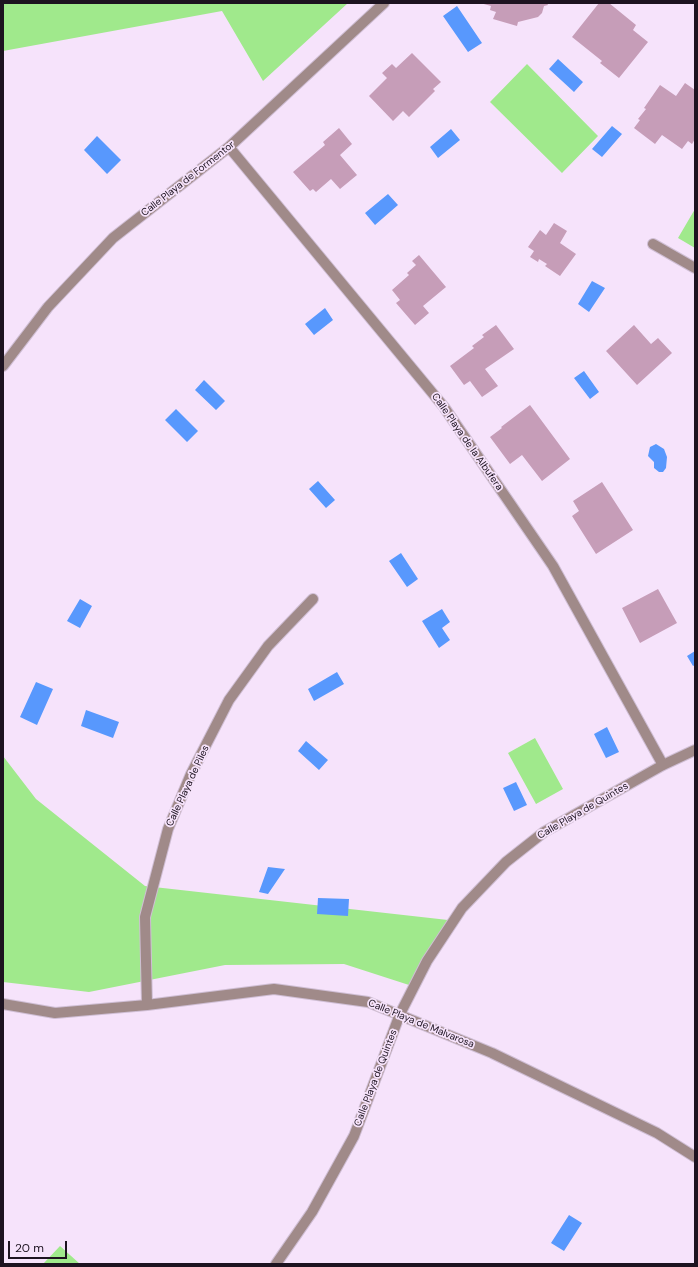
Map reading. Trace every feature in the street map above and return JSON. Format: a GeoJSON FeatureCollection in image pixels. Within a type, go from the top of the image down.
{"type":"FeatureCollection","features":[{"type":"Feature","properties":{"kind":"street","name":"Calle Playa de Formentor"},"geometry":{"type":"LineString","coordinates":[[3,366],[48,307],[112,238],[229,147],[384,3]]}},
{"type":"Feature","properties":{"kind":"street","name":"Calle Playa de la Albufera"},"geometry":{"type":"LineString","coordinates":[[229,147],[444,407],[553,566],[663,765]]}},
{"type":"Feature","properties":{"kind":"street"},"geometry":{"type":"LineString","coordinates":[[653,244],[695,268]]}},
{"type":"Feature","properties":{"kind":"street","name":"Calle Playa de Piles"},"geometry":{"type":"LineString","coordinates":[[147,1005],[145,917],[168,828],[192,774],[229,700],[268,646],[313,599]]}},
{"type":"Feature","properties":{"kind":"street","name":"Calle Playa de Quintes"},"geometry":{"type":"LineString","coordinates":[[276,1264],[312,1212],[354,1136],[400,1014],[427,961],[462,908],[506,862],[544,832],[663,765],[695,750]]}},
{"type":"Feature","properties":{"kind":"street","name":"Calle Playa de Malvarosa"},"geometry":{"type":"LineString","coordinates":[[3,1004],[55,1013],[147,1005],[274,989],[368,1002],[492,1053],[657,1134],[695,1157]]}},
{"type":"Feature","properties":{"kind":"green space"},"geometry":{"type":"Polygon","coordinates":[[[3,3],[348,3],[263,81],[222,11],[3,51],[3,3]]]}},
{"type":"Feature","properties":{"kind":"green space"},"geometry":{"type":"Polygon","coordinates":[[[527,64],[598,136],[562,173],[490,102],[527,64]]]}},
{"type":"Feature","properties":{"kind":"green space"},"geometry":{"type":"Polygon","coordinates":[[[695,209],[695,248],[678,238],[695,209]]]}},
{"type":"Feature","properties":{"kind":"green space"},"geometry":{"type":"Polygon","coordinates":[[[535,738],[563,789],[536,804],[508,753],[535,738]]]}},
{"type":"Feature","properties":{"kind":"green space"},"geometry":{"type":"Polygon","coordinates":[[[3,756],[36,799],[145,886],[448,920],[409,985],[344,964],[225,965],[89,992],[3,982],[3,756]]]}},
{"type":"Feature","properties":{"kind":"green space"},"geometry":{"type":"Polygon","coordinates":[[[60,1246],[80,1264],[43,1264],[60,1246]]]}},
{"type":"Feature","properties":{"kind":"water"},"geometry":{"type":"Polygon","coordinates":[[[457,6],[482,43],[468,52],[443,16],[457,6]]]}},
{"type":"Feature","properties":{"kind":"water"},"geometry":{"type":"Polygon","coordinates":[[[558,59],[583,82],[574,92],[549,69],[558,59]]]}},
{"type":"Feature","properties":{"kind":"water"},"geometry":{"type":"Polygon","coordinates":[[[612,126],[622,134],[602,157],[592,149],[612,126]]]}},
{"type":"Feature","properties":{"kind":"water"},"geometry":{"type":"Polygon","coordinates":[[[451,129],[460,140],[438,158],[430,147],[451,129]]]}},
{"type":"Feature","properties":{"kind":"water"},"geometry":{"type":"Polygon","coordinates":[[[97,136],[121,160],[107,174],[84,150],[97,136]]]}},
{"type":"Feature","properties":{"kind":"water"},"geometry":{"type":"Polygon","coordinates":[[[388,194],[398,205],[375,225],[365,213],[388,194]]]}},
{"type":"Feature","properties":{"kind":"water"},"geometry":{"type":"Polygon","coordinates":[[[592,281],[605,288],[589,312],[578,304],[592,281]]]}},
{"type":"Feature","properties":{"kind":"water"},"geometry":{"type":"Polygon","coordinates":[[[325,308],[333,320],[314,335],[305,324],[325,308]]]}},
{"type":"Feature","properties":{"kind":"water"},"geometry":{"type":"Polygon","coordinates":[[[584,371],[599,392],[590,399],[574,378],[584,371]]]}},
{"type":"Feature","properties":{"kind":"water"},"geometry":{"type":"Polygon","coordinates":[[[204,380],[225,401],[216,410],[195,390],[204,380]]]}},
{"type":"Feature","properties":{"kind":"water"},"geometry":{"type":"Polygon","coordinates":[[[176,409],[198,431],[187,442],[165,420],[176,409]]]}},
{"type":"Feature","properties":{"kind":"water"},"geometry":{"type":"Polygon","coordinates":[[[656,444],[664,449],[667,457],[666,468],[663,472],[659,472],[654,468],[654,462],[648,456],[650,447],[656,444]]]}},
{"type":"Feature","properties":{"kind":"water"},"geometry":{"type":"Polygon","coordinates":[[[318,481],[335,500],[326,508],[309,489],[318,481]]]}},
{"type":"Feature","properties":{"kind":"water"},"geometry":{"type":"Polygon","coordinates":[[[401,553],[418,579],[407,587],[389,561],[401,553]]]}},
{"type":"Feature","properties":{"kind":"water"},"geometry":{"type":"Polygon","coordinates":[[[80,599],[92,606],[80,628],[67,621],[80,599]]]}},
{"type":"Feature","properties":{"kind":"water"},"geometry":{"type":"Polygon","coordinates":[[[442,609],[450,622],[442,628],[450,640],[439,648],[422,621],[442,609]]]}},
{"type":"Feature","properties":{"kind":"water"},"geometry":{"type":"Polygon","coordinates":[[[695,651],[695,665],[693,666],[687,656],[695,651]]]}},
{"type":"Feature","properties":{"kind":"water"},"geometry":{"type":"Polygon","coordinates":[[[337,672],[344,684],[314,701],[308,689],[337,672]]]}},
{"type":"Feature","properties":{"kind":"water"},"geometry":{"type":"Polygon","coordinates":[[[36,682],[53,689],[37,725],[20,717],[36,682]]]}},
{"type":"Feature","properties":{"kind":"water"},"geometry":{"type":"Polygon","coordinates":[[[86,710],[119,722],[113,738],[81,726],[86,710]]]}},
{"type":"Feature","properties":{"kind":"water"},"geometry":{"type":"Polygon","coordinates":[[[607,727],[619,752],[606,758],[594,734],[607,727]]]}},
{"type":"Feature","properties":{"kind":"water"},"geometry":{"type":"Polygon","coordinates":[[[306,741],[328,760],[319,770],[298,751],[306,741]]]}},
{"type":"Feature","properties":{"kind":"water"},"geometry":{"type":"Polygon","coordinates":[[[516,782],[527,805],[514,811],[503,788],[516,782]]]}},
{"type":"Feature","properties":{"kind":"water"},"geometry":{"type":"Polygon","coordinates":[[[268,867],[285,869],[268,894],[259,892],[268,867]]]}},
{"type":"Feature","properties":{"kind":"water"},"geometry":{"type":"Polygon","coordinates":[[[318,898],[349,899],[348,916],[317,914],[318,898]]]}},
{"type":"Feature","properties":{"kind":"water"},"geometry":{"type":"Polygon","coordinates":[[[569,1215],[582,1223],[564,1251],[551,1243],[569,1215]]]}},
{"type":"Feature","properties":{"kind":"building"},"geometry":{"type":"Polygon","coordinates":[[[480,3],[547,3],[548,5],[544,6],[542,13],[538,17],[518,22],[517,26],[493,19],[496,12],[490,10],[491,6],[480,3]]]}},
{"type":"Feature","properties":{"kind":"building"},"geometry":{"type":"Polygon","coordinates":[[[599,3],[609,3],[636,25],[633,30],[648,42],[619,78],[600,63],[602,61],[572,37],[599,3]]]}},
{"type":"Feature","properties":{"kind":"building"},"geometry":{"type":"Polygon","coordinates":[[[412,53],[441,82],[433,89],[435,91],[409,117],[403,111],[393,121],[369,96],[387,78],[382,73],[392,64],[396,68],[412,53]]]}},
{"type":"Feature","properties":{"kind":"building"},"geometry":{"type":"Polygon","coordinates":[[[685,83],[695,90],[695,139],[692,144],[688,141],[682,149],[662,135],[655,144],[634,128],[640,120],[638,119],[646,109],[644,108],[660,85],[676,96],[685,83]]]}},
{"type":"Feature","properties":{"kind":"building"},"geometry":{"type":"Polygon","coordinates":[[[339,128],[352,144],[340,155],[357,175],[340,189],[331,179],[316,192],[313,189],[310,191],[293,172],[325,145],[323,142],[339,128]]]}},
{"type":"Feature","properties":{"kind":"building"},"geometry":{"type":"Polygon","coordinates":[[[554,223],[567,231],[560,243],[576,254],[560,276],[545,266],[547,264],[539,259],[538,262],[530,257],[534,251],[528,247],[540,230],[546,235],[554,223]]]}},
{"type":"Feature","properties":{"kind":"building"},"geometry":{"type":"Polygon","coordinates":[[[419,255],[446,287],[423,306],[429,313],[415,325],[396,303],[400,300],[392,290],[409,275],[407,273],[416,265],[412,261],[419,255]]]}},
{"type":"Feature","properties":{"kind":"building"},"geometry":{"type":"Polygon","coordinates":[[[496,325],[514,349],[485,369],[498,386],[482,397],[470,381],[464,385],[450,366],[474,348],[472,346],[484,337],[482,335],[496,325]]]}},
{"type":"Feature","properties":{"kind":"building"},"geometry":{"type":"Polygon","coordinates":[[[634,325],[651,344],[658,338],[672,353],[637,385],[606,351],[634,325]]]}},
{"type":"Feature","properties":{"kind":"building"},"geometry":{"type":"Polygon","coordinates":[[[530,405],[570,459],[542,481],[522,455],[510,464],[490,437],[530,405]]]}},
{"type":"Feature","properties":{"kind":"building"},"geometry":{"type":"Polygon","coordinates":[[[602,482],[633,530],[596,554],[572,516],[579,511],[573,501],[602,482]]]}},
{"type":"Feature","properties":{"kind":"building"},"geometry":{"type":"Polygon","coordinates":[[[658,589],[677,623],[640,643],[622,608],[658,589]]]}}]}
